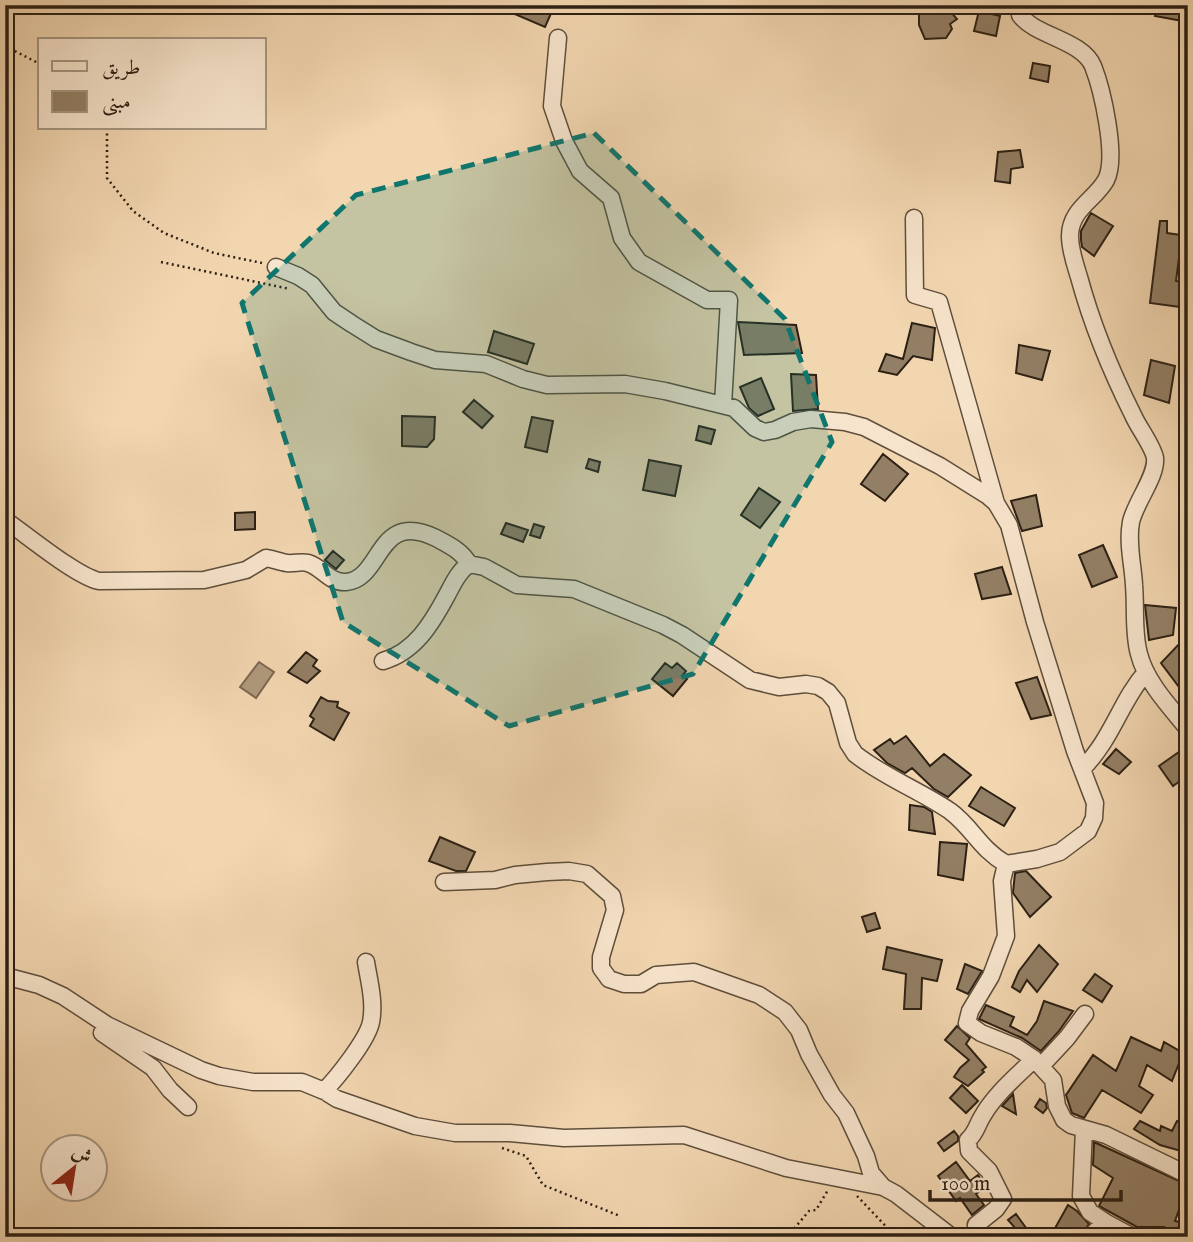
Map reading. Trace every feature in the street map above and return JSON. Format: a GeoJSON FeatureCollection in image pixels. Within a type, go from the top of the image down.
{"type":"FeatureCollection","features":[{"type":"Feature","properties":{"kind":"street"},"geometry":{"type":"LineString","coordinates":[[1021,5],[1020,15],[1027,22],[1089,59],[1106,113],[1111,168],[1101,187],[1075,215],[1071,224],[1070,244],[1084,299],[1099,341],[1132,415],[1154,455],[1152,472],[1131,524],[1129,541],[1136,601],[1138,652],[1146,672],[1188,729]]}},
{"type":"Feature","properties":{"kind":"street"},"geometry":{"type":"LineString","coordinates":[[558,38],[552,106],[564,141],[580,171],[611,198],[622,238],[639,262],[707,300],[729,300],[723,405]]}},
{"type":"Feature","properties":{"kind":"street"},"geometry":{"type":"LineString","coordinates":[[5,520],[73,568],[91,579],[100,581],[204,580],[246,570],[266,558],[288,563],[308,563],[329,577],[349,582],[361,576],[392,536],[409,532],[430,535],[463,555],[469,564],[484,567],[517,585],[574,589],[663,625],[750,680],[779,687],[806,684],[822,688],[837,703],[848,743],[855,754],[950,812],[968,828],[984,849],[1006,864],[1060,852],[1088,831],[1094,818],[1095,803],[1035,622],[1009,525],[996,503],[939,302],[915,295],[914,218]]}},
{"type":"Feature","properties":{"kind":"street"},"geometry":{"type":"LineString","coordinates":[[276,268],[298,276],[312,285],[334,312],[369,335],[392,346],[435,360],[486,364],[547,385],[625,384],[723,405],[740,412],[755,428],[764,432],[811,419],[845,422],[864,427],[940,466],[996,503]]}},
{"type":"Feature","properties":{"kind":"street"},"geometry":{"type":"LineString","coordinates":[[383,661],[412,646],[436,615],[460,572],[469,564]]}},
{"type":"Feature","properties":{"kind":"street"},"geometry":{"type":"LineString","coordinates":[[1082,769],[1105,742],[1130,694],[1146,672]]}},
{"type":"Feature","properties":{"kind":"street"},"geometry":{"type":"LineString","coordinates":[[1006,864],[1002,881],[1006,936],[991,976],[970,1011],[967,1023],[981,1033],[1016,1047],[1037,1063],[1053,1080],[1060,1115],[1071,1125],[1106,1135],[1188,1175]]}},
{"type":"Feature","properties":{"kind":"street"},"geometry":{"type":"LineString","coordinates":[[444,882],[495,880],[547,872],[587,874],[612,896],[615,910],[601,957],[601,968],[608,979],[624,984],[640,984],[656,975],[694,972],[759,995],[786,1012],[799,1030],[832,1095],[846,1113],[871,1173],[883,1187]]}},
{"type":"Feature","properties":{"kind":"street"},"geometry":{"type":"LineString","coordinates":[[324,1091],[345,1067],[372,1021],[366,962]]}},
{"type":"Feature","properties":{"kind":"street"},"geometry":{"type":"LineString","coordinates":[[10,980],[63,996],[107,1025],[219,1076],[271,1083],[302,1082],[373,1113],[438,1131],[583,1138],[684,1135],[773,1164],[883,1187],[952,1237]]}},
{"type":"Feature","properties":{"kind":"street"},"geometry":{"type":"LineString","coordinates":[[980,1237],[976,1225],[996,1209],[1003,1199],[989,1171],[969,1150],[968,1140],[975,1134],[981,1118],[1007,1084],[1067,1038],[1085,1014]]}},
{"type":"Feature","properties":{"kind":"street"},"geometry":{"type":"LineString","coordinates":[[107,1025],[102,1033],[153,1068],[188,1107]]}},
{"type":"Feature","properties":{"kind":"street"},"geometry":{"type":"LineString","coordinates":[[1084,1129],[1081,1196],[1090,1212],[1133,1237]]}},
{"type":"Feature","properties":{"kind":"street"},"geometry":{"type":"LineString","coordinates":[[1090,1237],[1105,1222]]}},
{"type":"Feature","properties":{"kind":"street"},"geometry":{"type":"LineString","coordinates":[[1141,1237],[1163,1237]]}},
{"type":"Feature","properties":{"kind":"path"},"geometry":{"type":"LineString","coordinates":[[5,46],[38,64]]}},
{"type":"Feature","properties":{"kind":"path"},"geometry":{"type":"LineString","coordinates":[[107,130],[107,178],[133,211],[164,233],[214,253],[276,268]]}},
{"type":"Feature","properties":{"kind":"path"},"geometry":{"type":"LineString","coordinates":[[161,262],[290,289]]}},
{"type":"Feature","properties":{"kind":"path"},"geometry":{"type":"LineString","coordinates":[[494,1146],[526,1156],[543,1185],[620,1216]]}},
{"type":"Feature","properties":{"kind":"path"},"geometry":{"type":"LineString","coordinates":[[787,1237],[809,1211],[816,1210],[837,1177],[895,1237]]}},
{"type":"Feature","properties":{"kind":"highlighted area"},"geometry":{"type":"Polygon","coordinates":[[[594,133],[785,319],[832,442],[693,674],[509,726],[343,622],[242,303],[356,195],[594,133]]]}},
{"type":"Feature","properties":{"kind":"shaded area"},"geometry":{"type":"Polygon","coordinates":[[[259,662],[274,672],[256,698],[240,687],[259,662]]]}},
{"type":"Feature","properties":{"kind":"building"},"geometry":{"type":"Polygon","coordinates":[[[494,5],[544,5],[553,9],[545,27],[494,5]]]}},
{"type":"Feature","properties":{"kind":"building"},"geometry":{"type":"Polygon","coordinates":[[[922,5],[938,5],[957,19],[950,24],[952,29],[946,38],[925,39],[919,25],[919,11],[924,10],[922,5]]]}},
{"type":"Feature","properties":{"kind":"building"},"geometry":{"type":"Polygon","coordinates":[[[1157,5],[1188,5],[1188,22],[1155,16],[1157,5]]]}},
{"type":"Feature","properties":{"kind":"building"},"geometry":{"type":"Polygon","coordinates":[[[979,11],[1000,16],[996,36],[974,31],[979,11]]]}},
{"type":"Feature","properties":{"kind":"building"},"geometry":{"type":"Polygon","coordinates":[[[1033,63],[1050,66],[1048,82],[1030,78],[1033,63]]]}},
{"type":"Feature","properties":{"kind":"building"},"geometry":{"type":"Polygon","coordinates":[[[1020,150],[1023,167],[1011,169],[1010,183],[995,181],[998,152],[1020,150]]]}},
{"type":"Feature","properties":{"kind":"building"},"geometry":{"type":"Polygon","coordinates":[[[1091,213],[1113,226],[1094,256],[1082,247],[1081,240],[1081,231],[1091,213]]]}},
{"type":"Feature","properties":{"kind":"building"},"geometry":{"type":"Polygon","coordinates":[[[1160,221],[1167,221],[1167,233],[1182,235],[1176,281],[1188,283],[1188,308],[1150,303],[1160,221]]]}},
{"type":"Feature","properties":{"kind":"building"},"geometry":{"type":"Polygon","coordinates":[[[738,322],[796,325],[802,353],[744,355],[738,322]]]}},
{"type":"Feature","properties":{"kind":"building"},"geometry":{"type":"Polygon","coordinates":[[[912,323],[935,328],[932,360],[913,356],[897,375],[879,371],[886,354],[903,359],[912,323]]]}},
{"type":"Feature","properties":{"kind":"building"},"geometry":{"type":"Polygon","coordinates":[[[494,331],[534,344],[527,364],[488,352],[494,331]]]}},
{"type":"Feature","properties":{"kind":"building"},"geometry":{"type":"Polygon","coordinates":[[[1019,345],[1050,351],[1042,380],[1016,373],[1019,345]]]}},
{"type":"Feature","properties":{"kind":"building"},"geometry":{"type":"Polygon","coordinates":[[[1151,360],[1175,366],[1169,403],[1144,395],[1151,360]]]}},
{"type":"Feature","properties":{"kind":"building"},"geometry":{"type":"Polygon","coordinates":[[[791,374],[816,375],[818,409],[793,411],[791,374]]]}},
{"type":"Feature","properties":{"kind":"building"},"geometry":{"type":"Polygon","coordinates":[[[761,378],[774,409],[758,416],[749,408],[740,387],[761,378]]]}},
{"type":"Feature","properties":{"kind":"building"},"geometry":{"type":"Polygon","coordinates":[[[474,400],[493,416],[482,428],[463,412],[474,400]]]}},
{"type":"Feature","properties":{"kind":"building"},"geometry":{"type":"Polygon","coordinates":[[[402,416],[435,417],[434,439],[427,447],[402,446],[402,416]]]}},
{"type":"Feature","properties":{"kind":"building"},"geometry":{"type":"Polygon","coordinates":[[[532,417],[553,421],[547,452],[525,447],[532,417]]]}},
{"type":"Feature","properties":{"kind":"building"},"geometry":{"type":"Polygon","coordinates":[[[699,426],[715,430],[711,444],[696,440],[699,426]]]}},
{"type":"Feature","properties":{"kind":"building"},"geometry":{"type":"Polygon","coordinates":[[[883,454],[908,474],[885,501],[861,484],[883,454]]]}},
{"type":"Feature","properties":{"kind":"building"},"geometry":{"type":"Polygon","coordinates":[[[589,459],[600,462],[598,472],[586,468],[589,459]]]}},
{"type":"Feature","properties":{"kind":"building"},"geometry":{"type":"Polygon","coordinates":[[[649,460],[681,466],[675,496],[643,490],[649,460]]]}},
{"type":"Feature","properties":{"kind":"building"},"geometry":{"type":"Polygon","coordinates":[[[759,488],[780,502],[760,528],[741,515],[759,488]]]}},
{"type":"Feature","properties":{"kind":"building"},"geometry":{"type":"Polygon","coordinates":[[[1036,495],[1042,526],[1022,531],[1011,501],[1036,495]]]}},
{"type":"Feature","properties":{"kind":"building"},"geometry":{"type":"Polygon","coordinates":[[[255,512],[255,529],[235,530],[235,513],[255,512]]]}},
{"type":"Feature","properties":{"kind":"building"},"geometry":{"type":"Polygon","coordinates":[[[506,523],[528,530],[523,542],[501,534],[506,523]]]}},
{"type":"Feature","properties":{"kind":"building"},"geometry":{"type":"Polygon","coordinates":[[[534,524],[544,527],[540,538],[530,535],[534,524]]]}},
{"type":"Feature","properties":{"kind":"building"},"geometry":{"type":"Polygon","coordinates":[[[1103,545],[1117,577],[1092,587],[1079,555],[1103,545]]]}},
{"type":"Feature","properties":{"kind":"building"},"geometry":{"type":"Polygon","coordinates":[[[333,551],[344,560],[336,569],[325,560],[333,551]]]}},
{"type":"Feature","properties":{"kind":"building"},"geometry":{"type":"Polygon","coordinates":[[[1002,567],[1011,594],[982,599],[975,574],[1002,567]]]}},
{"type":"Feature","properties":{"kind":"building"},"geometry":{"type":"Polygon","coordinates":[[[1145,605],[1176,608],[1173,635],[1149,640],[1145,605]]]}},
{"type":"Feature","properties":{"kind":"building"},"geometry":{"type":"Polygon","coordinates":[[[1181,642],[1188,652],[1188,699],[1161,663],[1181,642]]]}},
{"type":"Feature","properties":{"kind":"building"},"geometry":{"type":"Polygon","coordinates":[[[306,652],[317,660],[313,666],[320,671],[307,683],[288,672],[306,652]]]}},
{"type":"Feature","properties":{"kind":"building"},"geometry":{"type":"Polygon","coordinates":[[[665,663],[672,668],[677,663],[686,671],[682,676],[687,679],[673,696],[652,679],[665,663]]]}},
{"type":"Feature","properties":{"kind":"building"},"geometry":{"type":"Polygon","coordinates":[[[1037,677],[1051,715],[1031,719],[1016,683],[1037,677]]]}},
{"type":"Feature","properties":{"kind":"building"},"geometry":{"type":"Polygon","coordinates":[[[321,697],[338,702],[337,707],[349,713],[334,740],[310,726],[314,719],[310,716],[321,697]]]}},
{"type":"Feature","properties":{"kind":"building"},"geometry":{"type":"Polygon","coordinates":[[[906,736],[930,766],[944,754],[971,775],[948,797],[934,789],[912,768],[905,773],[887,763],[874,750],[890,739],[894,744],[906,736]]]}},
{"type":"Feature","properties":{"kind":"building"},"geometry":{"type":"Polygon","coordinates":[[[1116,749],[1131,762],[1119,774],[1103,764],[1116,749]]]}},
{"type":"Feature","properties":{"kind":"building"},"geometry":{"type":"Polygon","coordinates":[[[1183,749],[1188,755],[1188,775],[1173,786],[1159,766],[1183,749]]]}},
{"type":"Feature","properties":{"kind":"building"},"geometry":{"type":"Polygon","coordinates":[[[981,787],[1015,808],[1004,826],[969,806],[981,787]]]}},
{"type":"Feature","properties":{"kind":"building"},"geometry":{"type":"Polygon","coordinates":[[[910,805],[924,807],[932,812],[935,834],[909,830],[910,805]]]}},
{"type":"Feature","properties":{"kind":"building"},"geometry":{"type":"Polygon","coordinates":[[[440,837],[475,852],[466,871],[456,871],[429,861],[440,837]]]}},
{"type":"Feature","properties":{"kind":"building"},"geometry":{"type":"Polygon","coordinates":[[[940,842],[967,844],[963,880],[938,875],[940,842]]]}},
{"type":"Feature","properties":{"kind":"building"},"geometry":{"type":"Polygon","coordinates":[[[1026,871],[1051,897],[1030,917],[1013,893],[1015,873],[1026,871]]]}},
{"type":"Feature","properties":{"kind":"building"},"geometry":{"type":"Polygon","coordinates":[[[875,913],[880,928],[867,932],[862,917],[875,913]]]}},
{"type":"Feature","properties":{"kind":"building"},"geometry":{"type":"Polygon","coordinates":[[[1039,945],[1058,964],[1037,992],[1027,980],[1020,992],[1012,987],[1019,971],[1039,945]]]}},
{"type":"Feature","properties":{"kind":"building"},"geometry":{"type":"Polygon","coordinates":[[[887,947],[942,960],[937,981],[922,978],[921,1009],[904,1009],[906,974],[883,969],[887,947]]]}},
{"type":"Feature","properties":{"kind":"building"},"geometry":{"type":"Polygon","coordinates":[[[965,964],[982,971],[968,994],[957,989],[965,964]]]}},
{"type":"Feature","properties":{"kind":"building"},"geometry":{"type":"Polygon","coordinates":[[[1095,974],[1112,986],[1102,1002],[1083,990],[1095,974]]]}},
{"type":"Feature","properties":{"kind":"building"},"geometry":{"type":"Polygon","coordinates":[[[1044,1001],[1073,1011],[1041,1051],[1022,1038],[979,1019],[986,1005],[1014,1017],[1010,1026],[1027,1035],[1037,1021],[1044,1001]]]}},
{"type":"Feature","properties":{"kind":"building"},"geometry":{"type":"Polygon","coordinates":[[[957,1026],[970,1038],[966,1044],[986,1067],[968,1086],[954,1077],[969,1060],[945,1040],[957,1026]]]}},
{"type":"Feature","properties":{"kind":"building"},"geometry":{"type":"Polygon","coordinates":[[[1131,1037],[1161,1051],[1164,1042],[1183,1053],[1172,1081],[1147,1065],[1139,1086],[1153,1095],[1141,1113],[1102,1090],[1084,1118],[1072,1113],[1066,1095],[1093,1055],[1116,1071],[1131,1037]]]}},
{"type":"Feature","properties":{"kind":"building"},"geometry":{"type":"Polygon","coordinates":[[[962,1085],[978,1101],[966,1113],[950,1098],[962,1085]]]}},
{"type":"Feature","properties":{"kind":"building"},"geometry":{"type":"Polygon","coordinates":[[[1013,1094],[1016,1114],[1002,1106],[1013,1094]]]}},
{"type":"Feature","properties":{"kind":"building"},"geometry":{"type":"Polygon","coordinates":[[[1040,1099],[1046,1103],[1047,1108],[1043,1113],[1035,1107],[1040,1099]]]}},
{"type":"Feature","properties":{"kind":"building"},"geometry":{"type":"Polygon","coordinates":[[[1140,1121],[1160,1131],[1161,1126],[1172,1131],[1177,1121],[1188,1125],[1188,1153],[1160,1145],[1134,1129],[1140,1121]]]}},
{"type":"Feature","properties":{"kind":"building"},"geometry":{"type":"Polygon","coordinates":[[[954,1131],[958,1141],[944,1151],[938,1143],[954,1131]]]}},
{"type":"Feature","properties":{"kind":"building"},"geometry":{"type":"Polygon","coordinates":[[[1094,1142],[1188,1185],[1175,1221],[1180,1222],[1177,1233],[1164,1227],[1137,1227],[1099,1206],[1113,1178],[1093,1165],[1094,1142]]]}},
{"type":"Feature","properties":{"kind":"building"},"geometry":{"type":"Polygon","coordinates":[[[956,1162],[970,1181],[978,1175],[985,1187],[976,1194],[984,1205],[972,1215],[960,1198],[956,1201],[938,1176],[956,1162]]]}},
{"type":"Feature","properties":{"kind":"building"},"geometry":{"type":"Polygon","coordinates":[[[1068,1205],[1089,1224],[1080,1237],[1067,1237],[1054,1230],[1068,1205]]]}},
{"type":"Feature","properties":{"kind":"building"},"geometry":{"type":"Polygon","coordinates":[[[1016,1214],[1029,1232],[1023,1237],[1008,1220],[1016,1214]]]}}]}
